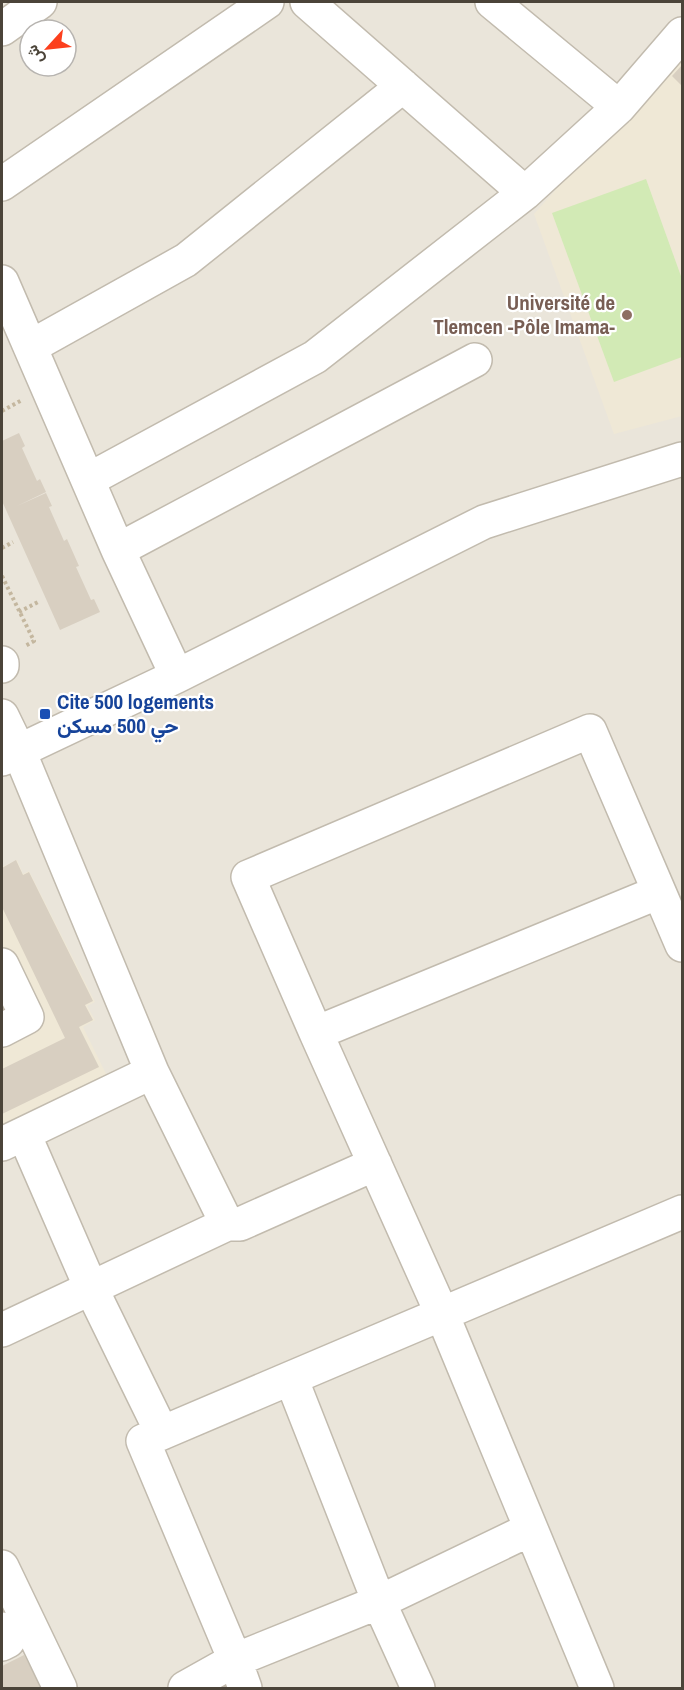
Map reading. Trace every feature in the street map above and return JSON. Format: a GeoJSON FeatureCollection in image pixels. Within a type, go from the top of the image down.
{"type":"FeatureCollection","features":[{"type":"Feature","properties":{"kind":"street"},"geometry":{"type":"LineString","coordinates":[[2,29],[40,2]]}},
{"type":"Feature","properties":{"kind":"street"},"geometry":{"type":"LineString","coordinates":[[2,184],[267,2]]}},
{"type":"Feature","properties":{"kind":"street"},"geometry":{"type":"LineString","coordinates":[[307,2],[525,193]]}},
{"type":"Feature","properties":{"kind":"street"},"geometry":{"type":"LineString","coordinates":[[492,2],[619,107]]}},
{"type":"Feature","properties":{"kind":"street"},"geometry":{"type":"LineString","coordinates":[[88,480],[315,357],[525,193],[619,107],[682,34]]}},
{"type":"Feature","properties":{"kind":"street"},"geometry":{"type":"LineString","coordinates":[[30,347],[186,260],[403,86]]}},
{"type":"Feature","properties":{"kind":"street"},"geometry":{"type":"LineString","coordinates":[[2,282],[118,550],[177,676]]}},
{"type":"Feature","properties":{"kind":"street"},"geometry":{"type":"LineString","coordinates":[[118,550],[475,360]]}},
{"type":"Feature","properties":{"kind":"street"},"geometry":{"type":"LineString","coordinates":[[10,755],[177,676],[484,522],[682,459]]}},
{"type":"Feature","properties":{"kind":"street"},"geometry":{"type":"LineString","coordinates":[[2,716],[10,755],[152,1072],[227,1224]]}},
{"type":"Feature","properties":{"kind":"street"},"geometry":{"type":"LineString","coordinates":[[597,1689],[442,1314],[248,878],[590,731],[682,945]]}},
{"type":"Feature","properties":{"kind":"street"},"geometry":{"type":"LineString","coordinates":[[316,1033],[659,892]]}},
{"type":"Feature","properties":{"kind":"street"},"geometry":{"type":"LineString","coordinates":[[2,965],[27,1017],[2,1030]]}},
{"type":"Feature","properties":{"kind":"street"},"geometry":{"type":"LineString","coordinates":[[152,1072],[13,1139],[91,1288],[162,1433]]}},
{"type":"Feature","properties":{"kind":"street"},"geometry":{"type":"LineString","coordinates":[[2,1330],[227,1224],[240,1224],[375,1164]]}},
{"type":"Feature","properties":{"kind":"street"},"geometry":{"type":"LineString","coordinates":[[240,1674],[143,1442],[682,1212]]}},
{"type":"Feature","properties":{"kind":"street"},"geometry":{"type":"LineString","coordinates":[[291,1378],[379,1602],[418,1689]]}},
{"type":"Feature","properties":{"kind":"street"},"geometry":{"type":"LineString","coordinates":[[184,1689],[240,1674],[379,1602],[531,1529]]}},
{"type":"Feature","properties":{"kind":"street"},"geometry":{"type":"LineString","coordinates":[[2,1567],[9,1622],[8,1641],[2,1644]]}},
{"type":"Feature","properties":{"kind":"street"},"geometry":{"type":"LineString","coordinates":[[9,1622],[60,1689]]}},
{"type":"Feature","properties":{"kind":"path"},"geometry":{"type":"LineString","coordinates":[[2,548],[13,542]]}},
{"type":"Feature","properties":{"kind":"path"},"geometry":{"type":"LineString","coordinates":[[19,612],[38,602]]}},
{"type":"Feature","properties":{"kind":"shaded area"},"geometry":{"type":"Polygon","coordinates":[[[2,2],[682,2],[682,1688],[2,1688],[2,2]]]}},
{"type":"Feature","properties":{"kind":"shaded area","name":"Université de Tlemcen -Pôle Imama-"},"geometry":{"type":"Polygon","coordinates":[[[682,49],[682,416],[614,434],[534,214],[682,49]]]}},
{"type":"Feature","properties":{"kind":"shaded area"},"geometry":{"type":"Polygon","coordinates":[[[17,860],[23,874],[29,871],[95,1002],[87,1006],[95,1020],[83,1027],[110,1082],[2,1136],[2,867],[17,860]]]}},
{"type":"Feature","properties":{"kind":"green space"},"geometry":{"type":"Polygon","coordinates":[[[646,179],[682,279],[682,357],[614,382],[552,213],[646,179]]]}},
{"type":"Feature","properties":{"kind":"building"},"geometry":{"type":"Polygon","coordinates":[[[682,65],[682,86],[672,76],[682,65]]]}},
{"type":"Feature","properties":{"kind":"building"},"geometry":{"type":"Polygon","coordinates":[[[19,433],[25,446],[22,448],[37,481],[40,479],[46,492],[17,506],[46,493],[52,506],[49,507],[64,541],[67,539],[79,566],[76,567],[91,600],[94,599],[100,612],[60,630],[2,501],[2,441],[19,433]]]}},
{"type":"Feature","properties":{"kind":"building"},"geometry":{"type":"Polygon","coordinates":[[[16,860],[23,875],[29,872],[93,1001],[85,1005],[93,1020],[79,1027],[99,1067],[2,1114],[2,1069],[65,1038],[2,907],[2,868],[16,860]]]}},
{"type":"Feature","properties":{"kind":"building"},"geometry":{"type":"Polygon","coordinates":[[[24,1655],[42,1688],[2,1688],[2,1666],[24,1655]]]}},
{"type":"Feature","properties":{"kind":"place","name":"Université de Tlemcen -Pôle Imama-"},"geometry":{"type":"Point","coordinates":[627,315]}},
{"type":"Feature","properties":{"kind":"place","name":"Cite 500 logements حي 500 مسكن"},"geometry":{"type":"Point","coordinates":[45,714]}}]}
